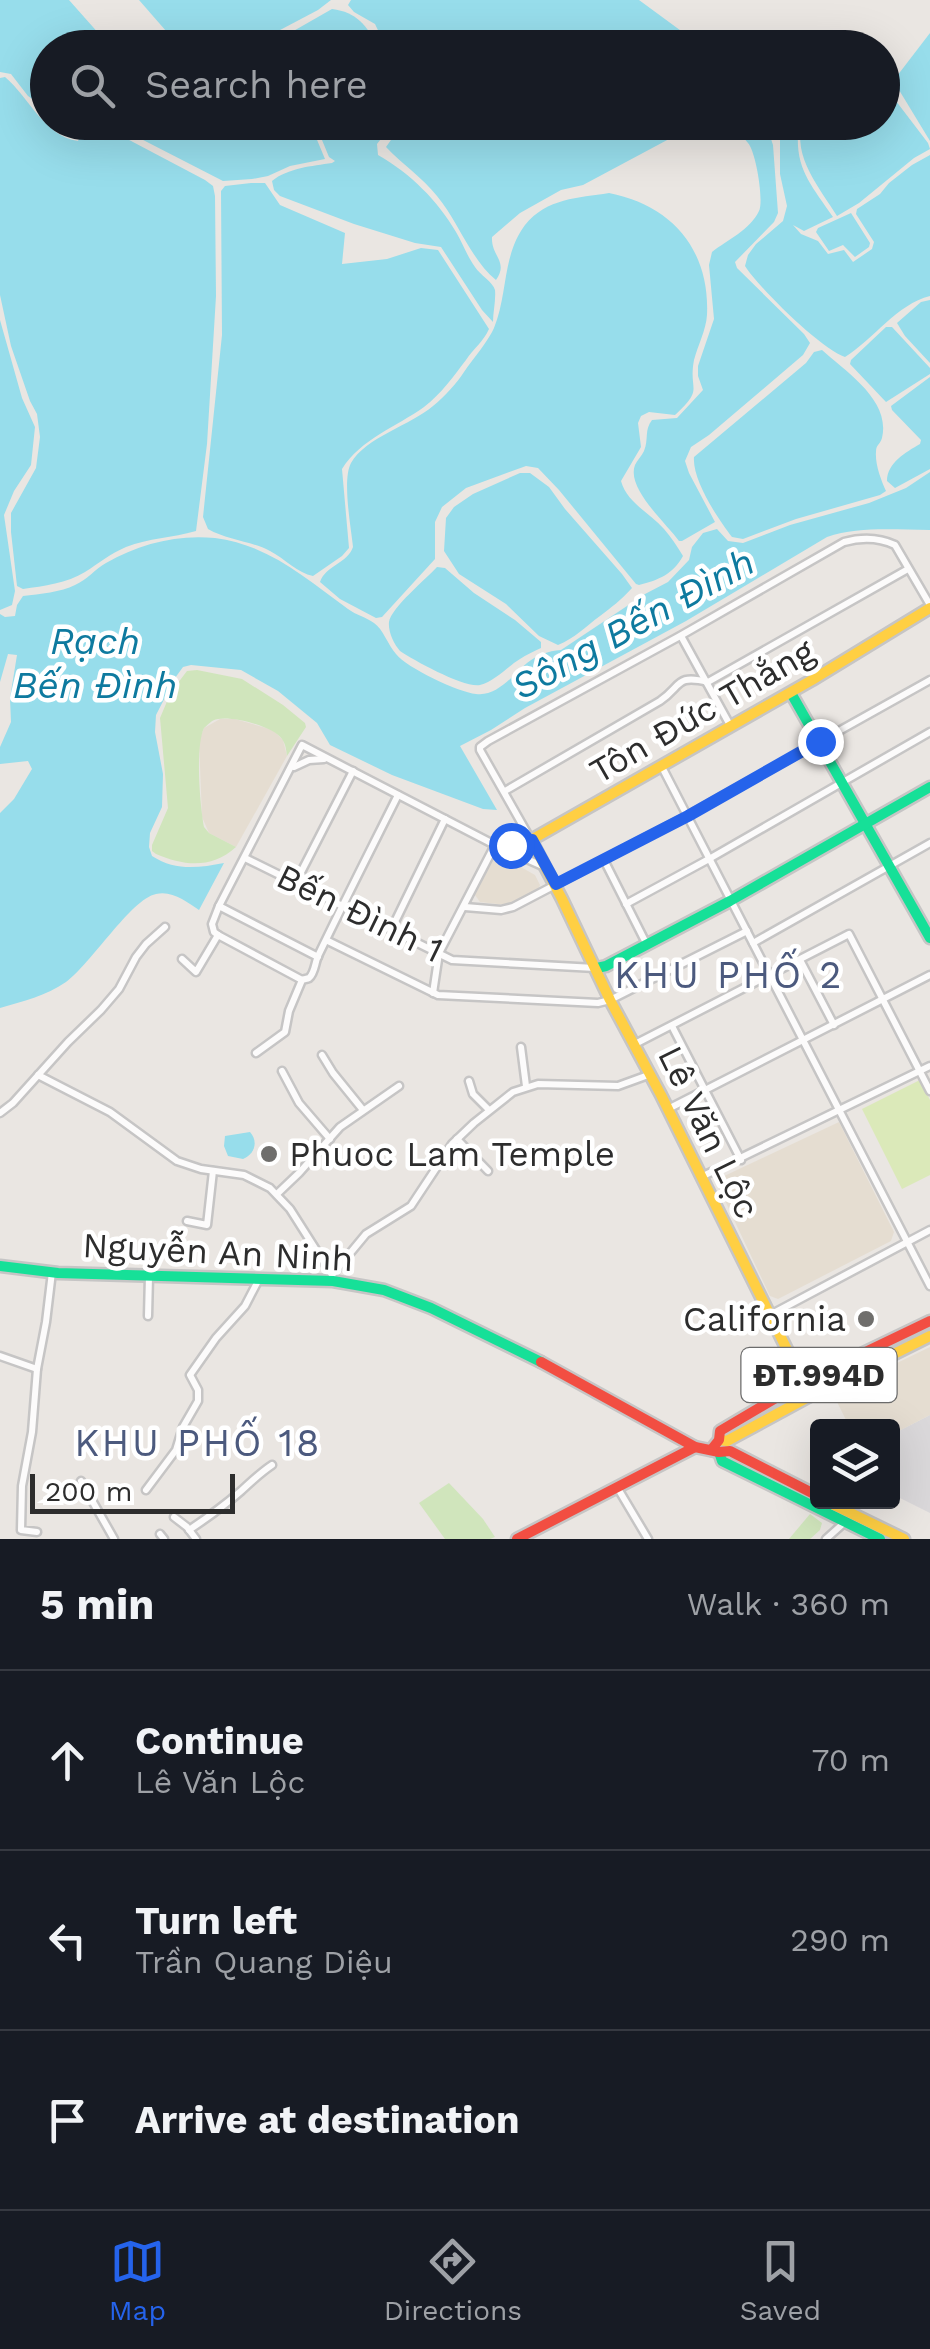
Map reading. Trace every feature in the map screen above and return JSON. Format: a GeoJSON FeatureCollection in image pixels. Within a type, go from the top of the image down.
{"type":"FeatureCollection","features":[{"type":"Feature","properties":{"kind":"main road","name":"Tôn Đức Thắng"},"geometry":{"type":"LineString","coordinates":[[496,845],[532,840],[791,693],[930,607]]}},
{"type":"Feature","properties":{"kind":"main road"},"geometry":{"type":"LineString","coordinates":[[791,693],[930,938]]}},
{"type":"Feature","properties":{"kind":"main road"},"geometry":{"type":"LineString","coordinates":[[597,968],[730,901],[930,787]]}},
{"type":"Feature","properties":{"kind":"main road","name":"Lê Văn Lộc"},"geometry":{"type":"LineString","coordinates":[[532,840],[610,1000],[652,1073],[810,1396]]}},
{"type":"Feature","properties":{"kind":"main road","name":"Nguyễn An Ninh"},"geometry":{"type":"LineString","coordinates":[[0,1266],[149,1276],[332,1278],[384,1290],[431,1308],[578,1380],[695,1447],[716,1447]]}},
{"type":"Feature","properties":{"kind":"main road","name":"ĐT.994D"},"geometry":{"type":"LineString","coordinates":[[716,1447],[720,1432],[804,1382],[930,1321]]}},
{"type":"Feature","properties":{"kind":"main road","name":"ĐT.994D"},"geometry":{"type":"LineString","coordinates":[[716,1447],[930,1336]]}},
{"type":"Feature","properties":{"kind":"main road"},"geometry":{"type":"LineString","coordinates":[[872,1349],[878,1362]]}},
{"type":"Feature","properties":{"kind":"main road"},"geometry":{"type":"LineString","coordinates":[[517,1539],[695,1447]]}},
{"type":"Feature","properties":{"kind":"main road"},"geometry":{"type":"LineString","coordinates":[[716,1447],[810,1492]]}},
{"type":"Feature","properties":{"kind":"main road"},"geometry":{"type":"LineString","coordinates":[[716,1447],[722,1461],[880,1539]]}},
{"type":"Feature","properties":{"kind":"main road"},"geometry":{"type":"LineString","coordinates":[[842,1509],[904,1539]]}},
{"type":"Feature","properties":{"kind":"street"},"geometry":{"type":"LineString","coordinates":[[532,840],[480,747],[844,542],[874,538],[895,545],[930,607]]}},
{"type":"Feature","properties":{"kind":"street"},"geometry":{"type":"LineString","coordinates":[[504,791],[660,701],[678,683],[692,678],[708,682],[908,569]]}},
{"type":"Feature","properties":{"kind":"street"},"geometry":{"type":"LineString","coordinates":[[680,636],[731,726]]}},
{"type":"Feature","properties":{"kind":"street"},"geometry":{"type":"LineString","coordinates":[[465,907],[505,910],[688,816],[930,680]]}},
{"type":"Feature","properties":{"kind":"street"},"geometry":{"type":"LineString","coordinates":[[626,904],[930,732]]}},
{"type":"Feature","properties":{"kind":"street"},"geometry":{"type":"LineString","coordinates":[[398,796],[309,978],[302,980],[214,932],[212,924],[219,906],[302,745],[548,869]]}},
{"type":"Feature","properties":{"kind":"street"},"geometry":{"type":"LineString","coordinates":[[289,771],[309,760],[330,760]]}},
{"type":"Feature","properties":{"kind":"street"},"geometry":{"type":"LineString","coordinates":[[662,768],[930,1286]]}},
{"type":"Feature","properties":{"kind":"street"},"geometry":{"type":"LineString","coordinates":[[296,882],[353,771]]}},
{"type":"Feature","properties":{"kind":"street"},"geometry":{"type":"LineString","coordinates":[[392,930],[445,819]]}},
{"type":"Feature","properties":{"kind":"street"},"geometry":{"type":"LineString","coordinates":[[753,943],[930,843]]}},
{"type":"Feature","properties":{"kind":"street"},"geometry":{"type":"LineString","coordinates":[[432,994],[439,954],[496,845]]}},
{"type":"Feature","properties":{"kind":"street","name":"Bến Đình 1"},"geometry":{"type":"LineString","coordinates":[[245,858],[452,960],[597,968]]}},
{"type":"Feature","properties":{"kind":"street"},"geometry":{"type":"LineString","coordinates":[[604,860],[647,946]]}},
{"type":"Feature","properties":{"kind":"street"},"geometry":{"type":"LineString","coordinates":[[219,906],[318,957]]}},
{"type":"Feature","properties":{"kind":"street"},"geometry":{"type":"LineString","coordinates":[[0,1113],[111,999],[136,957],[166,927]]}},
{"type":"Feature","properties":{"kind":"street"},"geometry":{"type":"LineString","coordinates":[[328,940],[432,994],[598,1004],[747,931]]}},
{"type":"Feature","properties":{"kind":"street"},"geometry":{"type":"LineString","coordinates":[[635,1044],[849,934],[930,1092]]}},
{"type":"Feature","properties":{"kind":"street"},"geometry":{"type":"LineString","coordinates":[[182,959],[196,972],[218,935]]}},
{"type":"Feature","properties":{"kind":"street"},"geometry":{"type":"LineString","coordinates":[[800,960],[834,1024]]}},
{"type":"Feature","properties":{"kind":"street"},"geometry":{"type":"LineString","coordinates":[[668,1110],[930,975]]}},
{"type":"Feature","properties":{"kind":"street"},"geometry":{"type":"LineString","coordinates":[[256,1053],[285,1032],[302,980]]}},
{"type":"Feature","properties":{"kind":"street"},"geometry":{"type":"LineString","coordinates":[[672,1026],[741,1160]]}},
{"type":"Feature","properties":{"kind":"street"},"geometry":{"type":"LineString","coordinates":[[521,1047],[526,1086]]}},
{"type":"Feature","properties":{"kind":"street"},"geometry":{"type":"LineString","coordinates":[[322,1054],[363,1110]]}},
{"type":"Feature","properties":{"kind":"street"},"geometry":{"type":"LineString","coordinates":[[702,1177],[930,1066]]}},
{"type":"Feature","properties":{"kind":"street"},"geometry":{"type":"LineString","coordinates":[[282,1072],[299,1103],[330,1139]]}},
{"type":"Feature","properties":{"kind":"street"},"geometry":{"type":"LineString","coordinates":[[38,1075],[110,1112],[177,1161],[252,1178],[276,1194],[290,1209],[332,1278],[366,1234],[412,1206],[457,1139],[513,1092],[538,1084],[618,1086],[652,1073]]}},
{"type":"Feature","properties":{"kind":"street"},"geometry":{"type":"LineString","coordinates":[[469,1081],[472,1093],[489,1110]]}},
{"type":"Feature","properties":{"kind":"street"},"geometry":{"type":"LineString","coordinates":[[276,1194],[340,1127],[399,1086]]}},
{"type":"Feature","properties":{"kind":"street"},"geometry":{"type":"LineString","coordinates":[[457,1139],[488,1172]]}},
{"type":"Feature","properties":{"kind":"street"},"geometry":{"type":"LineString","coordinates":[[186,1221],[206,1226],[214,1171]]}},
{"type":"Feature","properties":{"kind":"street"},"geometry":{"type":"LineString","coordinates":[[770,1315],[930,1230]]}},
{"type":"Feature","properties":{"kind":"street"},"geometry":{"type":"LineString","coordinates":[[37,1532],[21,1530],[22,1486],[52,1272]]}},
{"type":"Feature","properties":{"kind":"street"},"geometry":{"type":"LineString","coordinates":[[148,1316],[149,1276]]}},
{"type":"Feature","properties":{"kind":"street"},"geometry":{"type":"LineString","coordinates":[[146,1490],[176,1450],[198,1400],[198,1390],[190,1375],[244,1306],[259,1279]]}},
{"type":"Feature","properties":{"kind":"street"},"geometry":{"type":"LineString","coordinates":[[0,1356],[37,1369]]}},
{"type":"Feature","properties":{"kind":"street"},"geometry":{"type":"LineString","coordinates":[[174,1517],[191,1536],[272,1465]]}},
{"type":"Feature","properties":{"kind":"street"},"geometry":{"type":"LineString","coordinates":[[81,1481],[114,1539]]}},
{"type":"Feature","properties":{"kind":"street"},"geometry":{"type":"LineString","coordinates":[[617,1486],[648,1539]]}},
{"type":"Feature","properties":{"kind":"street"},"geometry":{"type":"LineString","coordinates":[[826,1539],[845,1522]]}},
{"type":"Feature","properties":{"kind":"shaded area"},"geometry":{"type":"Polygon","coordinates":[[[220,719],[235,719],[273,730],[283,740],[287,756],[236,847],[209,833],[202,817],[199,741],[204,728],[220,719]]]}},
{"type":"Feature","properties":{"kind":"shaded area"},"geometry":{"type":"Polygon","coordinates":[[[496,853],[535,875],[538,890],[506,905],[480,902],[475,895],[496,853]]]}},
{"type":"Feature","properties":{"kind":"shaded area"},"geometry":{"type":"Polygon","coordinates":[[[839,1122],[894,1232],[891,1241],[778,1299],[770,1296],[719,1188],[720,1178],[839,1122]]]}},
{"type":"Feature","properties":{"kind":"shaded area"},"geometry":{"type":"Polygon","coordinates":[[[930,1347],[930,1415],[900,1430],[900,1419],[846,1419],[833,1394],[930,1347]]]}},
{"type":"Feature","properties":{"kind":"shaded area"},"geometry":{"type":"Polygon","coordinates":[[[930,1415],[930,1513],[900,1498],[900,1430],[930,1415]]]}},
{"type":"Feature","properties":{"kind":"green space"},"geometry":{"type":"Polygon","coordinates":[[[187,671],[242,679],[283,705],[306,727],[287,756],[282,739],[262,726],[225,718],[204,728],[199,762],[204,827],[236,847],[217,859],[197,863],[156,854],[152,845],[168,808],[160,718],[171,692],[187,671]]]}},
{"type":"Feature","properties":{"kind":"green space"},"geometry":{"type":"Polygon","coordinates":[[[920,1080],[930,1100],[930,1175],[902,1189],[862,1109],[920,1080]]]}},
{"type":"Feature","properties":{"kind":"green space"},"geometry":{"type":"Polygon","coordinates":[[[449,1483],[495,1537],[445,1539],[419,1503],[449,1483]]]}},
{"type":"Feature","properties":{"kind":"green space"},"geometry":{"type":"Polygon","coordinates":[[[810,1514],[822,1523],[820,1530],[810,1539],[789,1539],[810,1514]]]}},
{"type":"Feature","properties":{"kind":"water"},"geometry":{"type":"Polygon","coordinates":[[[0,0],[69,0],[96,30],[30,30],[30,97],[11,74],[0,72],[0,0]]]}},
{"type":"Feature","properties":{"kind":"water"},"geometry":{"type":"Polygon","coordinates":[[[139,0],[331,0],[280,30],[165,30],[139,0]]]}},
{"type":"Feature","properties":{"kind":"water"},"geometry":{"type":"Polygon","coordinates":[[[351,0],[639,0],[680,30],[378,30],[348,5],[351,0]]]}},
{"type":"Feature","properties":{"kind":"water"},"geometry":{"type":"Polygon","coordinates":[[[332,9],[348,13],[368,30],[295,30],[332,9]]]}},
{"type":"Feature","properties":{"kind":"water"},"geometry":{"type":"Polygon","coordinates":[[[930,33],[930,141],[900,92],[900,72],[930,33]]]}},
{"type":"Feature","properties":{"kind":"water"},"geometry":{"type":"Polygon","coordinates":[[[5,77],[30,104],[30,140],[129,140],[205,180],[213,186],[215,196],[216,296],[207,444],[196,531],[135,544],[71,579],[23,589],[17,586],[11,513],[36,468],[40,437],[37,414],[11,346],[0,295],[0,78],[5,77]]]}},
{"type":"Feature","properties":{"kind":"water"},"geometry":{"type":"Polygon","coordinates":[[[900,106],[930,149],[837,216],[816,184],[800,140],[900,140],[900,106]]]}},
{"type":"Feature","properties":{"kind":"water"},"geometry":{"type":"Polygon","coordinates":[[[143,140],[317,140],[325,159],[290,166],[268,176],[223,181],[143,140]]]}},
{"type":"Feature","properties":{"kind":"water"},"geometry":{"type":"Polygon","coordinates":[[[322,140],[380,140],[378,155],[432,199],[472,263],[494,287],[493,322],[441,247],[354,224],[280,196],[274,190],[272,181],[285,173],[335,161],[322,140]]]}},
{"type":"Feature","properties":{"kind":"water"},"geometry":{"type":"Polygon","coordinates":[[[391,140],[667,140],[520,213],[492,237],[501,268],[496,280],[479,262],[437,196],[386,147],[391,140]]]}},
{"type":"Feature","properties":{"kind":"water"},"geometry":{"type":"Polygon","coordinates":[[[745,140],[771,140],[778,213],[735,262],[810,343],[803,355],[691,447],[685,461],[715,522],[679,541],[636,484],[635,465],[644,451],[652,420],[677,418],[703,390],[698,366],[714,319],[709,265],[712,252],[744,229],[760,206],[751,148],[745,140]]]}},
{"type":"Feature","properties":{"kind":"water"},"geometry":{"type":"Polygon","coordinates":[[[780,140],[798,140],[801,163],[833,217],[804,231],[793,225],[801,234],[818,241],[828,254],[844,250],[853,262],[872,249],[874,242],[856,214],[857,209],[930,155],[930,296],[907,306],[845,357],[792,317],[745,266],[756,244],[783,221],[787,206],[780,174],[780,140]]]}},
{"type":"Feature","properties":{"kind":"water"},"geometry":{"type":"Polygon","coordinates":[[[265,183],[280,205],[345,233],[342,264],[387,259],[421,248],[438,250],[489,329],[436,397],[369,441],[342,469],[349,548],[313,576],[263,548],[208,529],[203,517],[222,335],[221,191],[225,186],[265,183]]]}},
{"type":"Feature","properties":{"kind":"water"},"geometry":{"type":"Polygon","coordinates":[[[609,193],[631,199],[668,219],[694,251],[702,270],[706,321],[694,360],[693,394],[675,415],[649,412],[641,416],[641,447],[621,481],[633,501],[672,538],[683,556],[670,572],[636,584],[559,490],[538,468],[526,466],[466,488],[442,507],[435,522],[435,559],[382,617],[376,618],[340,599],[320,582],[353,547],[347,492],[351,463],[367,446],[433,406],[485,344],[502,302],[512,249],[525,225],[553,204],[609,193]]]}},
{"type":"Feature","properties":{"kind":"water"},"geometry":{"type":"Polygon","coordinates":[[[851,213],[870,243],[855,257],[843,245],[829,251],[816,232],[851,213]]]}},
{"type":"Feature","properties":{"kind":"water"},"geometry":{"type":"Polygon","coordinates":[[[930,300],[930,363],[897,323],[921,302],[930,300]]]}},
{"type":"Feature","properties":{"kind":"water"},"geometry":{"type":"Polygon","coordinates":[[[0,320],[22,398],[35,427],[31,465],[4,515],[15,591],[12,605],[0,610],[0,320]]]}},
{"type":"Feature","properties":{"kind":"water"},"geometry":{"type":"Polygon","coordinates":[[[886,327],[892,327],[930,368],[930,374],[886,402],[850,364],[886,327]]]}},
{"type":"Feature","properties":{"kind":"water"},"geometry":{"type":"Polygon","coordinates":[[[822,350],[854,377],[880,411],[882,438],[876,457],[886,491],[743,539],[732,537],[701,488],[694,457],[806,363],[814,352],[822,350]]]}},
{"type":"Feature","properties":{"kind":"water"},"geometry":{"type":"Polygon","coordinates":[[[930,377],[930,469],[895,488],[887,481],[890,469],[921,440],[891,406],[930,377]]]}},
{"type":"Feature","properties":{"kind":"water","name":"Rạch Bến Đình"},"geometry":{"type":"Polygon","coordinates":[[[930,472],[930,530],[865,530],[827,537],[686,621],[460,746],[497,810],[483,809],[392,775],[330,745],[317,723],[278,691],[241,670],[183,667],[156,715],[163,774],[162,807],[150,833],[149,847],[152,856],[178,866],[224,863],[199,910],[168,894],[146,898],[66,982],[42,995],[0,1008],[0,813],[14,799],[32,769],[28,761],[0,764],[0,747],[11,722],[10,698],[17,655],[8,654],[0,682],[0,614],[15,616],[23,596],[69,587],[119,556],[159,542],[201,537],[234,542],[286,564],[374,623],[396,654],[411,666],[457,689],[484,694],[504,684],[535,658],[561,650],[668,582],[689,560],[692,547],[703,533],[717,529],[728,541],[743,543],[869,503],[906,488],[930,472]]]}},
{"type":"Feature","properties":{"kind":"water"},"geometry":{"type":"Polygon","coordinates":[[[520,473],[530,473],[549,487],[632,588],[580,632],[558,645],[539,636],[506,604],[459,574],[444,551],[446,518],[454,507],[520,473]]]}},
{"type":"Feature","properties":{"kind":"water"},"geometry":{"type":"Polygon","coordinates":[[[437,567],[445,568],[515,620],[541,642],[541,648],[480,685],[452,678],[400,651],[389,630],[391,616],[437,567]]]}},
{"type":"Feature","properties":{"kind":"water"},"geometry":{"type":"Polygon","coordinates":[[[250,1132],[255,1144],[250,1154],[243,1159],[228,1156],[225,1136],[250,1132]]]}},
{"type":"Feature","properties":{"kind":"traffic: fast"},"geometry":{"type":"LineString","coordinates":[[791,693],[930,938]]}},
{"type":"Feature","properties":{"kind":"traffic: fast"},"geometry":{"type":"LineString","coordinates":[[597,968],[730,901],[930,787]]}},
{"type":"Feature","properties":{"kind":"traffic: fast"},"geometry":{"type":"LineString","coordinates":[[0,1266],[58,1273],[333,1281],[384,1290],[431,1308],[541,1362]]}},
{"type":"Feature","properties":{"kind":"traffic: fast"},"geometry":{"type":"LineString","coordinates":[[719,1452],[722,1461],[880,1539]]}},
{"type":"Feature","properties":{"kind":"traffic: slow"},"geometry":{"type":"LineString","coordinates":[[495,845],[531,840],[930,608]]}},
{"type":"Feature","properties":{"kind":"traffic: slow"},"geometry":{"type":"LineString","coordinates":[[531,840],[810,1396]]}},
{"type":"Feature","properties":{"kind":"traffic: slow"},"geometry":{"type":"LineString","coordinates":[[719,1440],[727,1441],[930,1336]]}},
{"type":"Feature","properties":{"kind":"traffic: slow"},"geometry":{"type":"LineString","coordinates":[[842,1509],[904,1539]]}},
{"type":"Feature","properties":{"kind":"traffic: jam"},"geometry":{"type":"LineString","coordinates":[[711,1450],[720,1431],[803,1382],[930,1321]]}},
{"type":"Feature","properties":{"kind":"traffic: jam"},"geometry":{"type":"LineString","coordinates":[[541,1362],[695,1447],[730,1451],[810,1492]]}},
{"type":"Feature","properties":{"kind":"traffic: jam"},"geometry":{"type":"LineString","coordinates":[[517,1539],[695,1447]]}},
{"type":"Feature","properties":{"kind":"place","name":"Phuoc Lam Temple"},"geometry":{"type":"Point","coordinates":[269,1154]}},
{"type":"Feature","properties":{"kind":"place","name":"California"},"geometry":{"type":"Point","coordinates":[866,1319]}},
{"type":"Feature","properties":{"kind":"district","name":"KHU PHỐ 2"},"geometry":{"type":"Point","coordinates":[729,975]}},
{"type":"Feature","properties":{"kind":"district","name":"KHU PHỐ 18"},"geometry":{"type":"Point","coordinates":[198,1443]}},
{"type":"Feature","properties":{"kind":"route"},"geometry":{"type":"LineString","coordinates":[[511,845],[532,840],[556,884],[688,816],[820,741]]}},
{"type":"Feature","properties":{"kind":"water label","name":"Sông Bến Đình"},"geometry":{"type":"Point","coordinates":[633,624]}}]}
